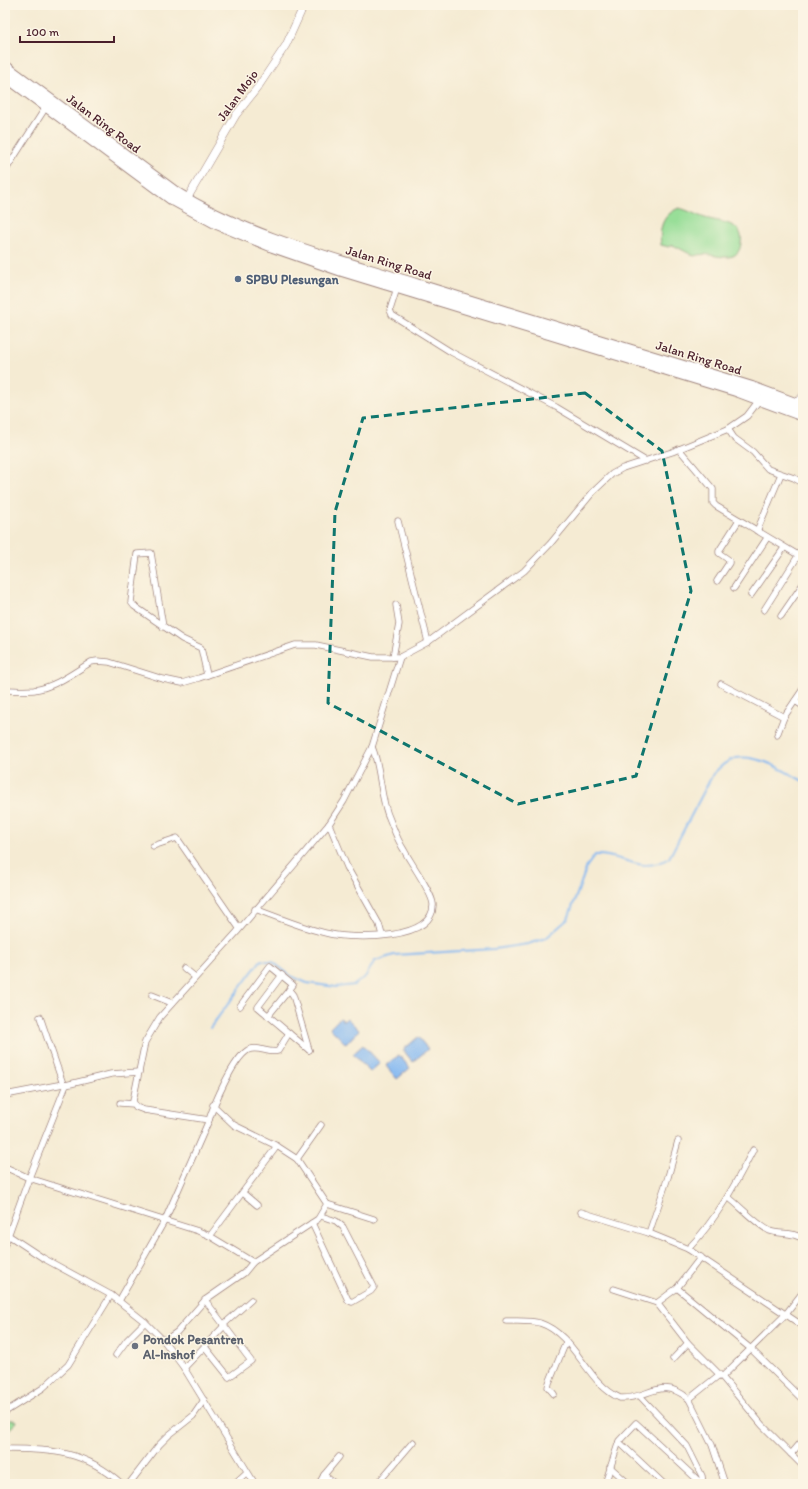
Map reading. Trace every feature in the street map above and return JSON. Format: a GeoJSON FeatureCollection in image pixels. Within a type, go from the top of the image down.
{"type":"FeatureCollection","features":[{"type":"Feature","properties":{"kind":"highway","name":"Jalan Ring Road"},"geometry":{"type":"LineString","coordinates":[[5,66],[155,178],[186,199],[259,232],[397,288],[760,399],[803,416]]}},
{"type":"Feature","properties":{"kind":"highway","name":"Jalan Ring Road"},"geometry":{"type":"LineString","coordinates":[[5,76],[145,181],[186,209],[251,238],[344,267],[801,402]]}},
{"type":"Feature","properties":{"kind":"street","name":"Jalan Mojo"},"geometry":{"type":"LineString","coordinates":[[186,199],[233,120],[258,87],[286,45],[304,5]]}},
{"type":"Feature","properties":{"kind":"street"},"geometry":{"type":"LineString","coordinates":[[5,171],[46,108]]}},
{"type":"Feature","properties":{"kind":"street"},"geometry":{"type":"LineString","coordinates":[[397,288],[390,310],[392,315],[451,352],[556,407],[646,460]]}},
{"type":"Feature","properties":{"kind":"street"},"geometry":{"type":"LineString","coordinates":[[5,690],[33,690],[55,684],[91,662],[97,661],[110,662],[175,682],[189,682],[295,645],[306,644],[373,657],[400,657],[428,642],[524,571],[550,544],[593,492],[612,474],[622,468],[679,449],[728,429],[747,416],[760,399]]}},
{"type":"Feature","properties":{"kind":"street"},"geometry":{"type":"LineString","coordinates":[[728,429],[734,438],[753,452],[768,469],[794,478],[803,484]]}},
{"type":"Feature","properties":{"kind":"street"},"geometry":{"type":"LineString","coordinates":[[679,449],[712,489],[713,503],[716,506],[801,557],[764,610]]}},
{"type":"Feature","properties":{"kind":"street"},"geometry":{"type":"LineString","coordinates":[[757,531],[781,474]]}},
{"type":"Feature","properties":{"kind":"street"},"geometry":{"type":"LineString","coordinates":[[717,581],[729,563],[729,560],[719,553],[719,551],[739,520]]}},
{"type":"Feature","properties":{"kind":"street"},"geometry":{"type":"LineString","coordinates":[[398,521],[428,642]]}},
{"type":"Feature","properties":{"kind":"street"},"geometry":{"type":"LineString","coordinates":[[734,588],[768,538]]}},
{"type":"Feature","properties":{"kind":"street"},"geometry":{"type":"LineString","coordinates":[[751,596],[784,548]]}},
{"type":"Feature","properties":{"kind":"street"},"geometry":{"type":"LineString","coordinates":[[163,627],[151,553],[137,554],[131,602],[134,606],[163,627],[201,648],[207,675]]}},
{"type":"Feature","properties":{"kind":"street"},"geometry":{"type":"LineString","coordinates":[[781,616],[803,584]]}},
{"type":"Feature","properties":{"kind":"street"},"geometry":{"type":"LineString","coordinates":[[393,657],[398,624],[396,605]]}},
{"type":"Feature","properties":{"kind":"street"},"geometry":{"type":"LineString","coordinates":[[134,1104],[142,1051],[146,1039],[160,1017],[227,943],[329,824],[344,801],[372,747],[400,657]]}},
{"type":"Feature","properties":{"kind":"street"},"geometry":{"type":"LineString","coordinates":[[721,684],[784,717]]}},
{"type":"Feature","properties":{"kind":"street"},"geometry":{"type":"LineString","coordinates":[[777,735],[784,717],[803,689]]}},
{"type":"Feature","properties":{"kind":"street"},"geometry":{"type":"LineString","coordinates":[[795,701],[803,706]]}},
{"type":"Feature","properties":{"kind":"street"},"geometry":{"type":"LineString","coordinates":[[255,909],[300,926],[330,934],[363,937],[404,932],[426,922],[433,904],[432,899],[403,848],[389,819],[384,804],[377,760],[372,747]]}},
{"type":"Feature","properties":{"kind":"street"},"geometry":{"type":"LineString","coordinates":[[329,824],[347,867],[378,924],[382,935]]}},
{"type":"Feature","properties":{"kind":"street"},"geometry":{"type":"LineString","coordinates":[[153,846],[174,838],[179,840],[193,864],[238,930]]}},
{"type":"Feature","properties":{"kind":"street"},"geometry":{"type":"LineString","coordinates":[[240,1006],[270,966],[293,985],[268,1016]]}},
{"type":"Feature","properties":{"kind":"street"},"geometry":{"type":"LineString","coordinates":[[184,968],[195,977]]}},
{"type":"Feature","properties":{"kind":"street"},"geometry":{"type":"LineString","coordinates":[[282,975],[258,1007],[309,1050],[293,995],[289,990]]}},
{"type":"Feature","properties":{"kind":"street"},"geometry":{"type":"LineString","coordinates":[[152,995],[172,1003]]}},
{"type":"Feature","properties":{"kind":"street"},"geometry":{"type":"LineString","coordinates":[[5,1244],[7,1234],[65,1085],[40,1017]]}},
{"type":"Feature","properties":{"kind":"street"},"geometry":{"type":"LineString","coordinates":[[119,1302],[165,1220],[209,1120],[213,1105],[222,1086],[248,1050],[278,1051],[289,1034]]}},
{"type":"Feature","properties":{"kind":"street"},"geometry":{"type":"LineString","coordinates":[[5,1095],[65,1085],[110,1074],[139,1072]]}},
{"type":"Feature","properties":{"kind":"street"},"geometry":{"type":"LineString","coordinates":[[120,1103],[134,1104],[144,1110],[209,1120]]}},
{"type":"Feature","properties":{"kind":"street"},"geometry":{"type":"LineString","coordinates":[[213,1105],[234,1125],[277,1146],[297,1159],[327,1204],[374,1219]]}},
{"type":"Feature","properties":{"kind":"street"},"geometry":{"type":"LineString","coordinates":[[297,1159],[321,1125]]}},
{"type":"Feature","properties":{"kind":"street"},"geometry":{"type":"LineString","coordinates":[[649,1233],[668,1177],[678,1141]]}},
{"type":"Feature","properties":{"kind":"street"},"geometry":{"type":"LineString","coordinates":[[210,1236],[277,1146]]}},
{"type":"Feature","properties":{"kind":"street"},"geometry":{"type":"LineString","coordinates":[[688,1249],[700,1236],[728,1197],[753,1150]]}},
{"type":"Feature","properties":{"kind":"street"},"geometry":{"type":"LineString","coordinates":[[5,1167],[29,1178],[165,1220],[210,1236],[253,1262]]}},
{"type":"Feature","properties":{"kind":"street"},"geometry":{"type":"LineString","coordinates":[[243,1193],[258,1205]]}},
{"type":"Feature","properties":{"kind":"street"},"geometry":{"type":"LineString","coordinates":[[728,1197],[767,1230],[778,1234],[784,1232],[796,1235],[803,1239]]}},
{"type":"Feature","properties":{"kind":"street"},"geometry":{"type":"LineString","coordinates":[[164,1341],[177,1332],[205,1300],[244,1273],[253,1262],[321,1216],[327,1204]]}},
{"type":"Feature","properties":{"kind":"street"},"geometry":{"type":"LineString","coordinates":[[581,1212],[649,1233],[688,1249],[803,1326]]}},
{"type":"Feature","properties":{"kind":"street"},"geometry":{"type":"LineString","coordinates":[[312,1223],[348,1300],[352,1302],[371,1291],[374,1287],[343,1227],[336,1221],[321,1216]]}},
{"type":"Feature","properties":{"kind":"street"},"geometry":{"type":"LineString","coordinates":[[7,1234],[43,1258],[111,1295],[145,1322],[164,1341],[184,1368],[255,1484]]}},
{"type":"Feature","properties":{"kind":"street"},"geometry":{"type":"LineString","coordinates":[[656,1303],[677,1288],[701,1257]]}},
{"type":"Feature","properties":{"kind":"street"},"geometry":{"type":"LineString","coordinates":[[677,1288],[751,1349],[803,1400]]}},
{"type":"Feature","properties":{"kind":"street"},"geometry":{"type":"LineString","coordinates":[[614,1289],[656,1303],[688,1343],[721,1376],[762,1425],[803,1466]]}},
{"type":"Feature","properties":{"kind":"street"},"geometry":{"type":"LineString","coordinates":[[689,1398],[721,1376],[751,1349],[786,1314],[803,1292]]}},
{"type":"Feature","properties":{"kind":"street"},"geometry":{"type":"LineString","coordinates":[[5,1412],[43,1388],[68,1365],[111,1295]]}},
{"type":"Feature","properties":{"kind":"street"},"geometry":{"type":"LineString","coordinates":[[205,1300],[250,1359],[250,1363],[229,1377],[205,1347]]}},
{"type":"Feature","properties":{"kind":"street"},"geometry":{"type":"LineString","coordinates":[[184,1368],[224,1325],[251,1300]]}},
{"type":"Feature","properties":{"kind":"street"},"geometry":{"type":"LineString","coordinates":[[506,1321],[539,1323],[555,1331],[598,1381],[617,1397],[624,1399],[640,1396],[657,1389],[665,1388],[676,1390],[689,1398],[712,1445],[725,1484]]}},
{"type":"Feature","properties":{"kind":"street"},"geometry":{"type":"LineString","coordinates":[[116,1355],[127,1340],[145,1322]]}},
{"type":"Feature","properties":{"kind":"street"},"geometry":{"type":"LineString","coordinates":[[554,1394],[548,1387],[566,1342]]}},
{"type":"Feature","properties":{"kind":"street"},"geometry":{"type":"LineString","coordinates":[[673,1359],[688,1343]]}},
{"type":"Feature","properties":{"kind":"street"},"geometry":{"type":"LineString","coordinates":[[640,1396],[687,1446],[702,1476],[702,1484]]}},
{"type":"Feature","properties":{"kind":"street"},"geometry":{"type":"LineString","coordinates":[[129,1484],[160,1445],[169,1435],[193,1416],[204,1400]]}},
{"type":"Feature","properties":{"kind":"street"},"geometry":{"type":"LineString","coordinates":[[605,1484],[619,1442],[636,1423],[702,1484]]}},
{"type":"Feature","properties":{"kind":"street"},"geometry":{"type":"LineString","coordinates":[[791,1454],[803,1440]]}},
{"type":"Feature","properties":{"kind":"street"},"geometry":{"type":"LineString","coordinates":[[377,1484],[413,1442]]}},
{"type":"Feature","properties":{"kind":"street"},"geometry":{"type":"LineString","coordinates":[[619,1442],[664,1484]]}},
{"type":"Feature","properties":{"kind":"street"},"geometry":{"type":"LineString","coordinates":[[5,1449],[30,1449],[82,1457],[108,1471],[122,1484]]}},
{"type":"Feature","properties":{"kind":"street"},"geometry":{"type":"LineString","coordinates":[[319,1484],[339,1456]]}},
{"type":"Feature","properties":{"kind":"street"},"geometry":{"type":"LineString","coordinates":[[610,1467],[629,1484]]}},
{"type":"Feature","properties":{"kind":"street"},"geometry":{"type":"LineString","coordinates":[[234,1484],[247,1472]]}},
{"type":"Feature","properties":{"kind":"street"},"geometry":{"type":"LineString","coordinates":[[324,1475],[335,1484]]}},
{"type":"Feature","properties":{"kind":"highlighted area"},"geometry":{"type":"Polygon","coordinates":[[[585,393],[662,451],[691,591],[636,776],[518,804],[328,703],[335,512],[363,418],[585,393]]]}},
{"type":"Feature","properties":{"kind":"green space"},"geometry":{"type":"Polygon","coordinates":[[[679,208],[735,227],[741,236],[741,245],[738,252],[733,256],[728,257],[704,254],[694,256],[673,245],[669,247],[661,245],[661,228],[665,218],[679,208]]]}},
{"type":"Feature","properties":{"kind":"green space"},"geometry":{"type":"Polygon","coordinates":[[[5,1420],[16,1420],[17,1422],[5,1433],[5,1420]]]}},
{"type":"Feature","properties":{"kind":"water"},"geometry":{"type":"Polygon","coordinates":[[[340,1018],[344,1021],[347,1018],[359,1030],[346,1044],[330,1028],[340,1018]]]}},
{"type":"Feature","properties":{"kind":"water"},"geometry":{"type":"Polygon","coordinates":[[[418,1037],[428,1049],[413,1062],[403,1050],[418,1037]]]}},
{"type":"Feature","properties":{"kind":"water"},"geometry":{"type":"Polygon","coordinates":[[[363,1045],[380,1063],[370,1072],[353,1054],[363,1045]]]}},
{"type":"Feature","properties":{"kind":"water"},"geometry":{"type":"Polygon","coordinates":[[[399,1055],[410,1068],[397,1079],[386,1066],[399,1055]]]}},
{"type":"Feature","properties":{"kind":"waterway"},"geometry":{"type":"LineString","coordinates":[[210,1028],[261,960],[273,962],[291,976],[307,983],[336,987],[354,985],[365,977],[375,961],[394,955],[494,949],[528,944],[546,938],[568,919],[587,866],[595,855],[605,855],[649,865],[659,863],[669,858],[713,774],[730,760],[745,757],[754,758],[780,768],[803,781]]}},
{"type":"Feature","properties":{"kind":"place","name":"SPBU Plesungan"},"geometry":{"type":"Point","coordinates":[238,279]}},
{"type":"Feature","properties":{"kind":"place","name":"Pondok Pesantren Al-Inshof"},"geometry":{"type":"Point","coordinates":[135,1346]}}]}
